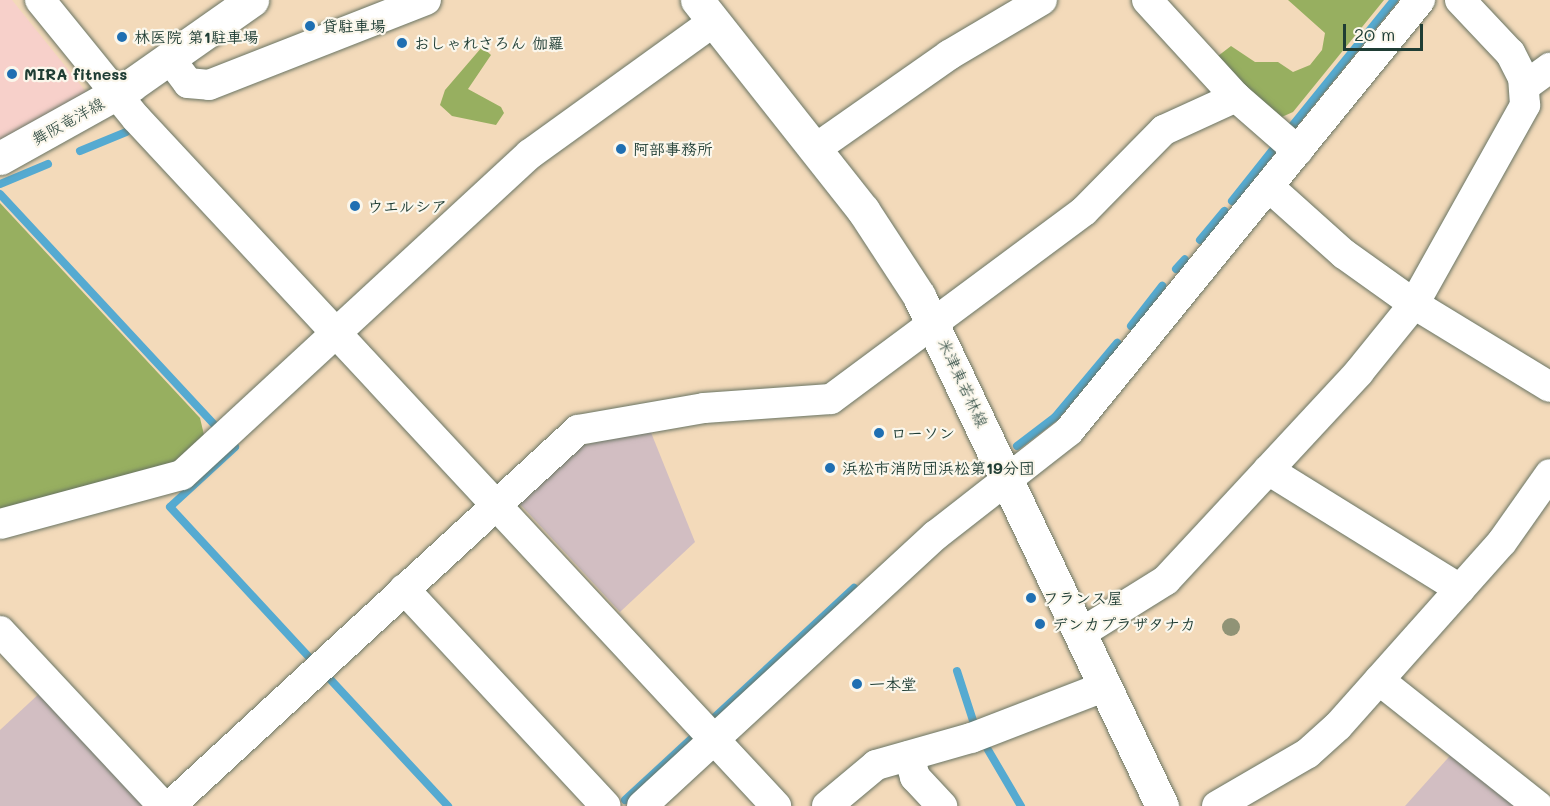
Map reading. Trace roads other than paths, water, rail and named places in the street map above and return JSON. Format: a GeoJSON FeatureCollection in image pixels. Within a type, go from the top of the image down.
{"type":"FeatureCollection","features":[{"type":"Feature","properties":{"kind":"main road","name":"舞阪竜洋線"},"geometry":{"type":"LineString","coordinates":[[0,158],[116,94],[170,59],[252,0]]}},
{"type":"Feature","properties":{"kind":"main road","name":"米津東若林線"},"geometry":{"type":"LineString","coordinates":[[705,11],[883,238],[936,326],[1162,806]]}},
{"type":"Feature","properties":{"kind":"street"},"geometry":{"type":"LineString","coordinates":[[40,0],[116,94],[776,806]]}},
{"type":"Feature","properties":{"kind":"street"},"geometry":{"type":"LineString","coordinates":[[170,59],[188,83],[209,85],[426,0]]}},
{"type":"Feature","properties":{"kind":"street"},"geometry":{"type":"LineString","coordinates":[[815,149],[949,55],[1042,0]]}},
{"type":"Feature","properties":{"kind":"street"},"geometry":{"type":"LineString","coordinates":[[1147,0],[1236,97],[1298,152]]}},
{"type":"Feature","properties":{"kind":"street"},"geometry":{"type":"LineString","coordinates":[[642,806],[919,550],[1084,415],[1420,0]]}},
{"type":"Feature","properties":{"kind":"street"},"geometry":{"type":"LineString","coordinates":[[1081,633],[1166,580],[1268,470],[1414,304],[1520,117],[1525,86],[1510,53],[1460,0]]}},
{"type":"Feature","properties":{"kind":"street"},"geometry":{"type":"LineString","coordinates":[[0,525],[182,475],[530,154],[705,11]]}},
{"type":"Feature","properties":{"kind":"street"},"geometry":{"type":"LineString","coordinates":[[1525,86],[1535,84],[1550,68]]}},
{"type":"Feature","properties":{"kind":"street"},"geometry":{"type":"LineString","coordinates":[[170,806],[578,430],[704,408],[824,402],[936,326],[1084,211],[1164,130],[1236,97]]}},
{"type":"Feature","properties":{"kind":"street"},"geometry":{"type":"LineString","coordinates":[[1269,187],[1344,254],[1414,304],[1550,387]]}},
{"type":"Feature","properties":{"kind":"street"},"geometry":{"type":"LineString","coordinates":[[1268,470],[1460,589]]}},
{"type":"Feature","properties":{"kind":"street"},"geometry":{"type":"LineString","coordinates":[[1217,806],[1308,753],[1379,681],[1460,589],[1550,474]]}},
{"type":"Feature","properties":{"kind":"street"},"geometry":{"type":"LineString","coordinates":[[404,589],[606,806]]}},
{"type":"Feature","properties":{"kind":"street"},"geometry":{"type":"LineString","coordinates":[[0,631],[163,806]]}},
{"type":"Feature","properties":{"kind":"street"},"geometry":{"type":"LineString","coordinates":[[1379,681],[1538,806]]}},
{"type":"Feature","properties":{"kind":"street"},"geometry":{"type":"LineString","coordinates":[[827,806],[876,765],[909,756],[1106,686]]}},
{"type":"Feature","properties":{"kind":"street"},"geometry":{"type":"LineString","coordinates":[[909,756],[915,777],[942,806]]}},
{"type":"Feature","properties":{"kind":"waterway"},"geometry":{"type":"LineString","coordinates":[[1288,131],[1394,0]]}},
{"type":"Feature","properties":{"kind":"waterway"},"geometry":{"type":"LineString","coordinates":[[80,151],[126,132]]}},
{"type":"Feature","properties":{"kind":"waterway"},"geometry":{"type":"LineString","coordinates":[[1232,201],[1275,147]]}},
{"type":"Feature","properties":{"kind":"waterway"},"geometry":{"type":"LineString","coordinates":[[0,184],[48,164]]}},
{"type":"Feature","properties":{"kind":"waterway"},"geometry":{"type":"LineString","coordinates":[[0,194],[219,430]]}},
{"type":"Feature","properties":{"kind":"waterway"},"geometry":{"type":"LineString","coordinates":[[1200,240],[1224,211]]}},
{"type":"Feature","properties":{"kind":"waterway"},"geometry":{"type":"LineString","coordinates":[[1176,269],[1185,259]]}},
{"type":"Feature","properties":{"kind":"waterway"},"geometry":{"type":"LineString","coordinates":[[1131,326],[1162,286]]}},
{"type":"Feature","properties":{"kind":"waterway"},"geometry":{"type":"LineString","coordinates":[[1017,446],[1055,417],[1117,343]]}},
{"type":"Feature","properties":{"kind":"waterway"},"geometry":{"type":"LineString","coordinates":[[230,442],[235,447],[170,507],[310,658]]}},
{"type":"Feature","properties":{"kind":"waterway"},"geometry":{"type":"LineString","coordinates":[[715,717],[854,588]]}},
{"type":"Feature","properties":{"kind":"waterway"},"geometry":{"type":"LineString","coordinates":[[957,671],[976,730]]}},
{"type":"Feature","properties":{"kind":"waterway"},"geometry":{"type":"LineString","coordinates":[[329,678],[448,806]]}},
{"type":"Feature","properties":{"kind":"waterway"},"geometry":{"type":"LineString","coordinates":[[625,800],[691,739]]}},
{"type":"Feature","properties":{"kind":"waterway"},"geometry":{"type":"LineString","coordinates":[[984,743],[1021,806]]}},
{"type":"Feature","properties":{"kind":"place","name":"貸駐車場"},"geometry":{"type":"Point","coordinates":[310,26]}},
{"type":"Feature","properties":{"kind":"place","name":"林医院 第1駐車場"},"geometry":{"type":"Point","coordinates":[122,37]}},
{"type":"Feature","properties":{"kind":"place","name":"おしゃれさろん 伽羅"},"geometry":{"type":"Point","coordinates":[402,43]}},
{"type":"Feature","properties":{"kind":"place","name":"MIRA fitness"},"geometry":{"type":"Point","coordinates":[12,74]}},
{"type":"Feature","properties":{"kind":"place","name":"阿部事務所"},"geometry":{"type":"Point","coordinates":[621,149]}},
{"type":"Feature","properties":{"kind":"place","name":"ウエルシア"},"geometry":{"type":"Point","coordinates":[355,206]}},
{"type":"Feature","properties":{"kind":"place","name":"ローソン"},"geometry":{"type":"Point","coordinates":[879,433]}},
{"type":"Feature","properties":{"kind":"place","name":"浜松市消防団浜松第19分団"},"geometry":{"type":"Point","coordinates":[830,468]}},
{"type":"Feature","properties":{"kind":"place","name":"フランス屋"},"geometry":{"type":"Point","coordinates":[1031,598]}},
{"type":"Feature","properties":{"kind":"place","name":"デンカプラザタナカ"},"geometry":{"type":"Point","coordinates":[1040,624]}},
{"type":"Feature","properties":{"kind":"place","name":"一本堂"},"geometry":{"type":"Point","coordinates":[857,684]}}]}
